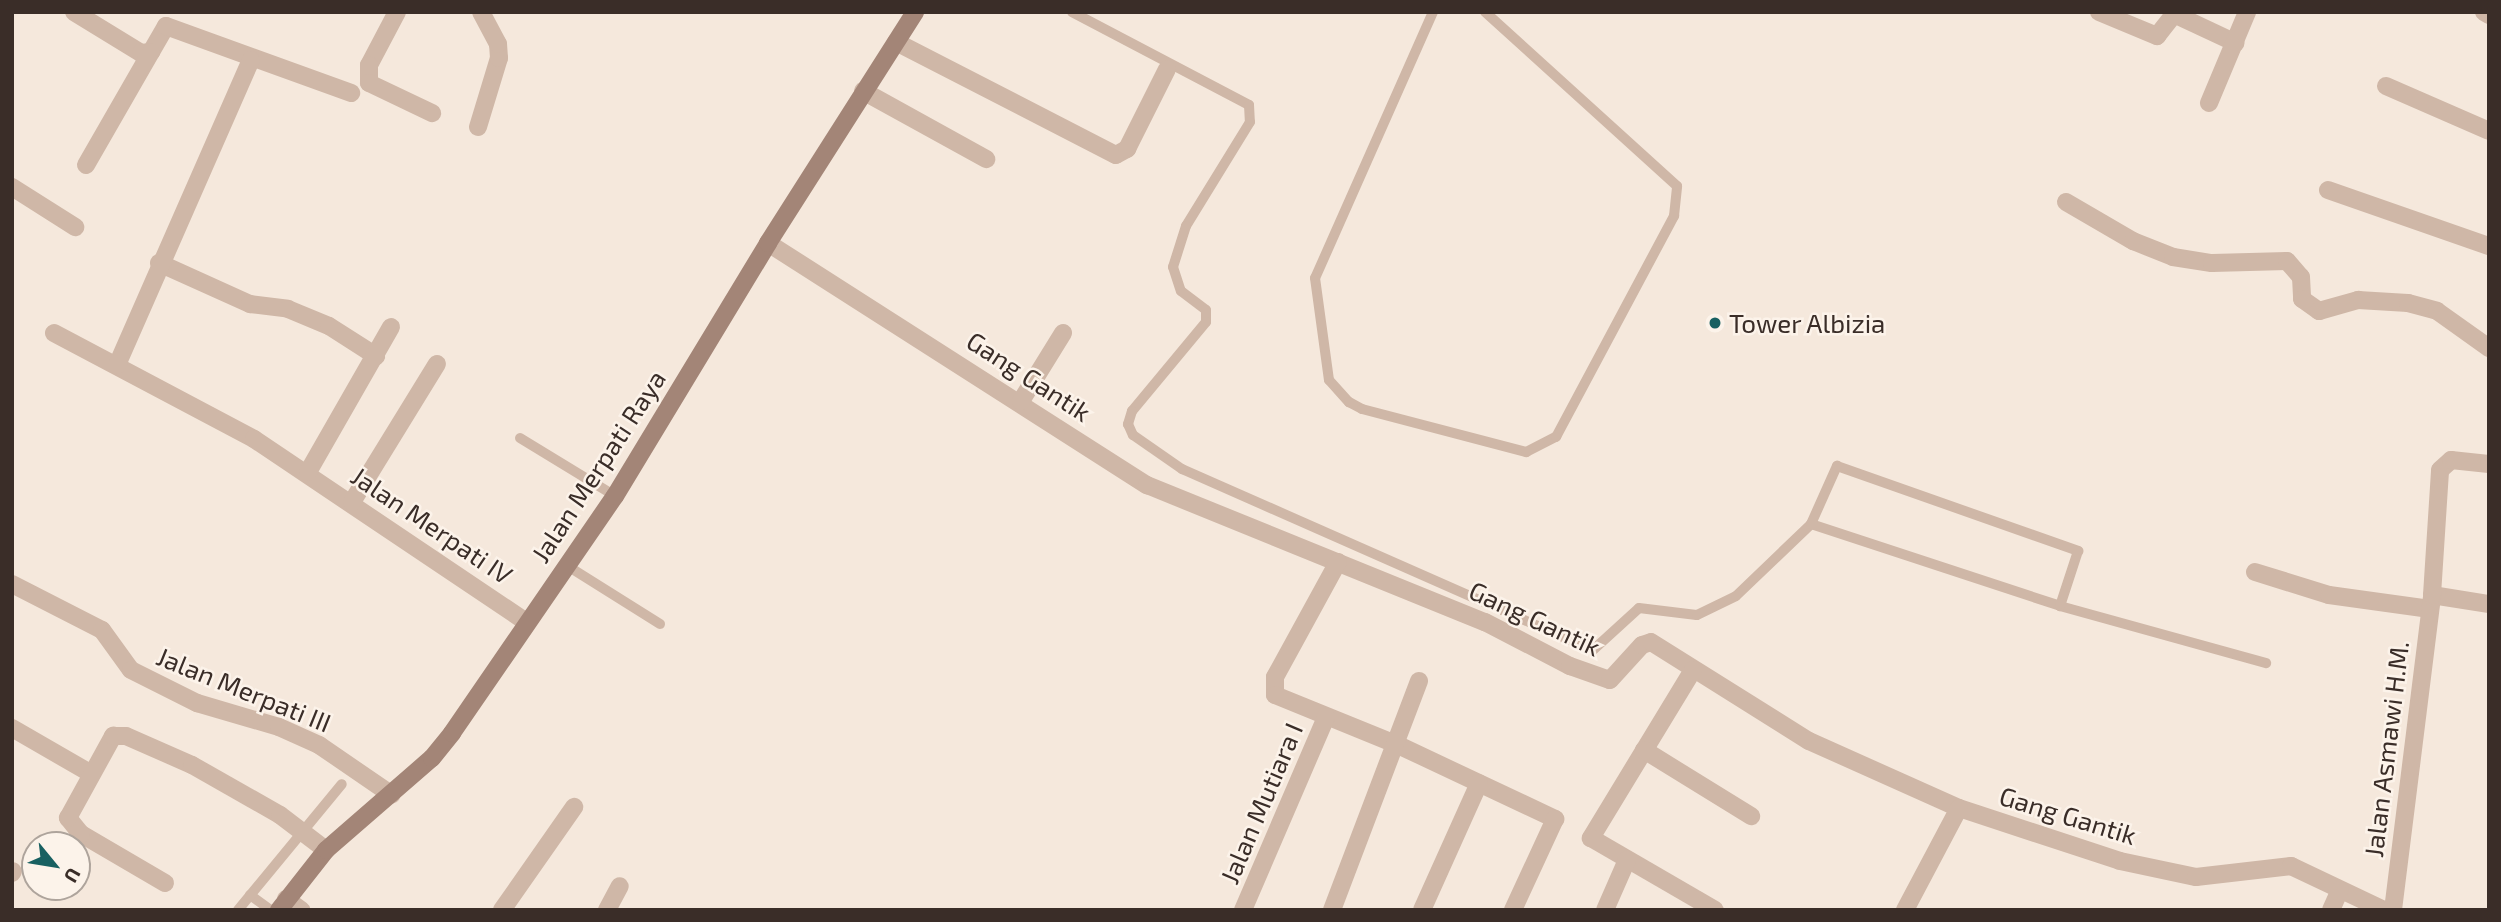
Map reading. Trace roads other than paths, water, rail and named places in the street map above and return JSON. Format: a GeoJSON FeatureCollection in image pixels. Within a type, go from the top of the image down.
{"type":"FeatureCollection","features":[{"type":"Feature","properties":{"kind":"main road","name":"Jalan Merpati Raya"},"geometry":{"type":"LineString","coordinates":[[282,904],[326,850],[392,794],[445,741],[615,496],[768,243],[915,12]]}},
{"type":"Feature","properties":{"kind":"street"},"geometry":{"type":"LineString","coordinates":[[74,12],[141,54],[151,52]]}},
{"type":"Feature","properties":{"kind":"street"},"geometry":{"type":"LineString","coordinates":[[397,12],[369,65],[369,83],[432,113]]}},
{"type":"Feature","properties":{"kind":"street"},"geometry":{"type":"LineString","coordinates":[[478,127],[499,58],[498,44],[481,12]]}},
{"type":"Feature","properties":{"kind":"street"},"geometry":{"type":"LineString","coordinates":[[2099,12],[2157,36],[2174,14],[2236,43]]}},
{"type":"Feature","properties":{"kind":"street"},"geometry":{"type":"LineString","coordinates":[[2209,103],[2247,12]]}},
{"type":"Feature","properties":{"kind":"street"},"geometry":{"type":"LineString","coordinates":[[2484,12],[2489,15]]}},
{"type":"Feature","properties":{"kind":"street"},"geometry":{"type":"LineString","coordinates":[[86,165],[169,19],[251,60],[352,93]]}},
{"type":"Feature","properties":{"kind":"street"},"geometry":{"type":"LineString","coordinates":[[896,42],[1116,155],[1127,149],[1167,69]]}},
{"type":"Feature","properties":{"kind":"street"},"geometry":{"type":"LineString","coordinates":[[117,365],[159,263],[251,60]]}},
{"type":"Feature","properties":{"kind":"street"},"geometry":{"type":"LineString","coordinates":[[2386,86],[2489,131]]}},
{"type":"Feature","properties":{"kind":"street"},"geometry":{"type":"LineString","coordinates":[[863,91],[986,159]]}},
{"type":"Feature","properties":{"kind":"street"},"geometry":{"type":"LineString","coordinates":[[12,187],[75,227]]}},
{"type":"Feature","properties":{"kind":"street"},"geometry":{"type":"LineString","coordinates":[[2328,190],[2489,246]]}},
{"type":"Feature","properties":{"kind":"street"},"geometry":{"type":"LineString","coordinates":[[2066,202],[2133,242],[2173,257],[2212,263],[2287,261],[2301,277],[2302,299],[2319,311],[2358,300],[2408,303],[2437,311],[2489,348]]}},
{"type":"Feature","properties":{"kind":"street","name":"Gang Gantik"},"geometry":{"type":"LineString","coordinates":[[768,243],[1021,401],[1147,485],[1485,622],[1606,680],[1647,642],[1809,741],[1959,808],[2120,861],[2183,875],[2196,877],[2291,866],[2384,910]]}},
{"type":"Feature","properties":{"kind":"street"},"geometry":{"type":"LineString","coordinates":[[159,263],[262,308],[288,309],[329,326],[376,356]]}},
{"type":"Feature","properties":{"kind":"street"},"geometry":{"type":"LineString","coordinates":[[308,472],[391,327]]}},
{"type":"Feature","properties":{"kind":"street"},"geometry":{"type":"LineString","coordinates":[[1021,401],[1063,333]]}},
{"type":"Feature","properties":{"kind":"street","name":"Jalan Merpati IV"},"geometry":{"type":"LineString","coordinates":[[54,334],[117,365],[308,472],[526,622]]}},
{"type":"Feature","properties":{"kind":"street"},"geometry":{"type":"LineString","coordinates":[[352,502],[437,364]]}},
{"type":"Feature","properties":{"kind":"street","name":"Jalan Asmawi H.M."},"geometry":{"type":"LineString","coordinates":[[2393,910],[2431,602],[2440,470],[2451,460],[2489,464]]}},
{"type":"Feature","properties":{"kind":"street"},"geometry":{"type":"LineString","coordinates":[[1338,562],[1273,685],[1275,695],[1398,745],[1555,819],[1513,910]]}},
{"type":"Feature","properties":{"kind":"street"},"geometry":{"type":"LineString","coordinates":[[2255,572],[2329,595],[2489,604]]}},
{"type":"Feature","properties":{"kind":"street","name":"Jalan Merpati III"},"geometry":{"type":"LineString","coordinates":[[12,584],[102,631],[131,670],[197,703],[279,727],[319,745],[392,794]]}},
{"type":"Feature","properties":{"kind":"street"},"geometry":{"type":"LineString","coordinates":[[1693,670],[1591,838],[1705,907]]}},
{"type":"Feature","properties":{"kind":"street"},"geometry":{"type":"LineString","coordinates":[[1332,910],[1398,745],[1419,681]]}},
{"type":"Feature","properties":{"kind":"street","name":"Jalan Mutiara I"},"geometry":{"type":"LineString","coordinates":[[1243,910],[1326,717]]}},
{"type":"Feature","properties":{"kind":"street"},"geometry":{"type":"LineString","coordinates":[[12,728],[90,773]]}},
{"type":"Feature","properties":{"kind":"street"},"geometry":{"type":"LineString","coordinates":[[165,883],[71,826],[70,811],[108,741],[126,736],[192,765],[300,830],[326,850]]}},
{"type":"Feature","properties":{"kind":"street"},"geometry":{"type":"LineString","coordinates":[[1644,750],[1751,816]]}},
{"type":"Feature","properties":{"kind":"street"},"geometry":{"type":"LineString","coordinates":[[1422,910],[1479,783]]}},
{"type":"Feature","properties":{"kind":"street"},"geometry":{"type":"LineString","coordinates":[[502,910],[574,807]]}},
{"type":"Feature","properties":{"kind":"street"},"geometry":{"type":"LineString","coordinates":[[1905,910],[1959,808]]}},
{"type":"Feature","properties":{"kind":"street"},"geometry":{"type":"LineString","coordinates":[[1605,910],[1627,860]]}},
{"type":"Feature","properties":{"kind":"street"},"geometry":{"type":"LineString","coordinates":[[607,910],[620,886]]}},
{"type":"Feature","properties":{"kind":"street"},"geometry":{"type":"LineString","coordinates":[[2331,910],[2340,890]]}},
{"type":"Feature","properties":{"kind":"street"},"geometry":{"type":"LineString","coordinates":[[282,904],[301,910]]}},
{"type":"Feature","properties":{"kind":"lane"},"geometry":{"type":"LineString","coordinates":[[1072,12],[1249,105],[1250,122],[1186,226],[1173,267],[1181,291],[1206,310],[1206,321],[1132,411],[1128,424],[1133,435],[1182,469],[1593,650],[1639,608],[1697,615],[1736,596],[1811,524],[1838,466],[2078,551],[2060,606]]}},
{"type":"Feature","properties":{"kind":"lane"},"geometry":{"type":"LineString","coordinates":[[1433,12],[1315,278],[1329,380],[1349,402],[1363,408],[1526,452],[1556,436],[1674,216],[1677,186],[1485,12]]}},
{"type":"Feature","properties":{"kind":"lane"},"geometry":{"type":"LineString","coordinates":[[520,438],[615,496]]}},
{"type":"Feature","properties":{"kind":"lane"},"geometry":{"type":"LineString","coordinates":[[1811,524],[2060,606],[2266,663]]}},
{"type":"Feature","properties":{"kind":"lane"},"geometry":{"type":"LineString","coordinates":[[566,565],[660,624]]}},
{"type":"Feature","properties":{"kind":"lane"},"geometry":{"type":"LineString","coordinates":[[238,910],[300,830],[342,784]]}},
{"type":"Feature","properties":{"kind":"lane"},"geometry":{"type":"LineString","coordinates":[[250,895],[271,910]]}},
{"type":"Feature","properties":{"kind":"place","name":"Tower Albizia"},"geometry":{"type":"Point","coordinates":[1715,323]}}]}
